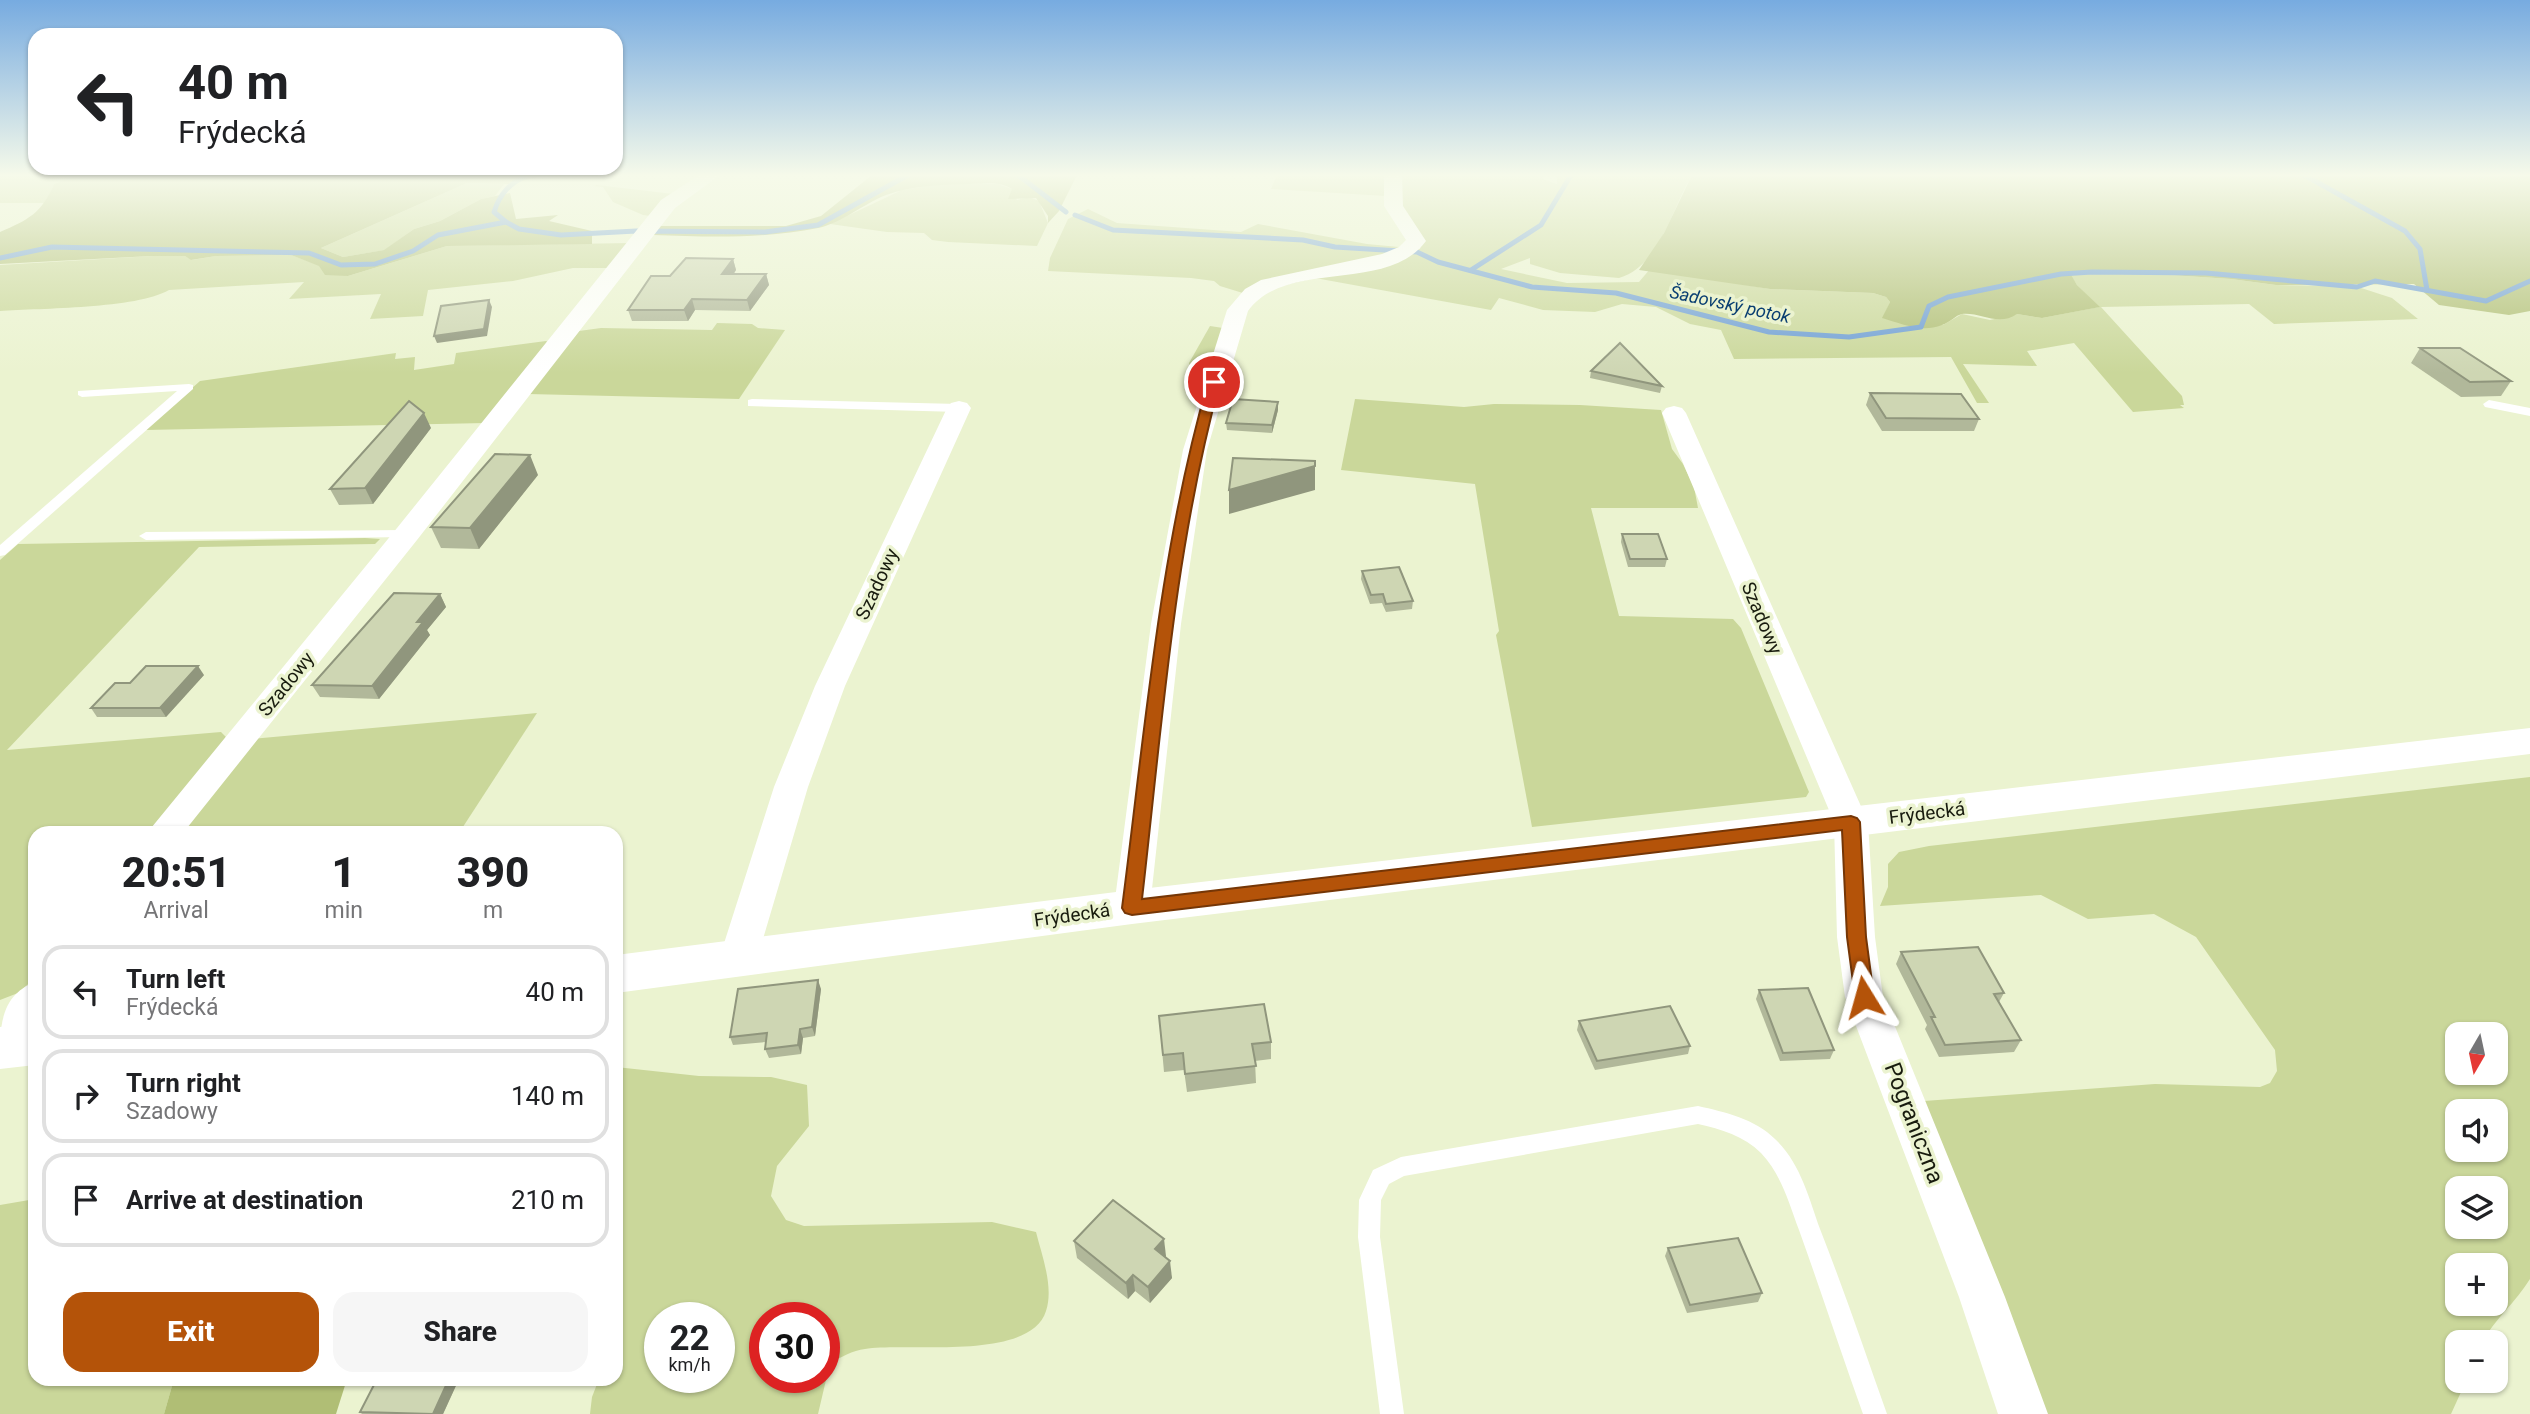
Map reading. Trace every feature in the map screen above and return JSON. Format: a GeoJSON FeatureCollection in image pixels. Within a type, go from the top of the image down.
{"type":"FeatureCollection","features":[{"type":"Feature","properties":{"kind":"main road","name":"Frýdecká"},"geometry":{"type":"LineString","coordinates":[[623,973],[1132,908],[2530,741]]}},
{"type":"Feature","properties":{"kind":"main road"},"geometry":{"type":"LineString","coordinates":[[0,1046],[28,1044]]}},
{"type":"Feature","properties":{"kind":"street","name":"Szadowy"},"geometry":{"type":"LineString","coordinates":[[170,826],[640,241]]}},
{"type":"Feature","properties":{"kind":"street"},"geometry":{"type":"LineString","coordinates":[[1132,908],[1166,624],[1195,450],[1238,310],[1251,294],[1279,281],[1387,261],[1408,251],[1416,241]]}},
{"type":"Feature","properties":{"kind":"street","name":"Szadowy"},"geometry":{"type":"LineString","coordinates":[[738,959],[790,787],[830,686],[959,408]]}},
{"type":"Feature","properties":{"kind":"street","name":"Szadowy"},"geometry":{"type":"LineString","coordinates":[[1674,413],[1851,822]]}},
{"type":"Feature","properties":{"kind":"street","name":"Pograniczna"},"geometry":{"type":"LineString","coordinates":[[1851,822],[1856,937],[1864,997],[1982,1297],[2023,1414]]}},
{"type":"Feature","properties":{"kind":"street"},"geometry":{"type":"LineString","coordinates":[[0,1046],[28,1008]]}},
{"type":"Feature","properties":{"kind":"lane"},"geometry":{"type":"LineString","coordinates":[[0,552],[189,387],[82,393]]}},
{"type":"Feature","properties":{"kind":"lane","name":"Szadowy"},"geometry":{"type":"LineString","coordinates":[[752,402],[959,408]]}},
{"type":"Feature","properties":{"kind":"lane"},"geometry":{"type":"LineString","coordinates":[[2489,404],[2530,412]]}},
{"type":"Feature","properties":{"kind":"lane"},"geometry":{"type":"LineString","coordinates":[[146,537],[407,534]]}},
{"type":"Feature","properties":{"kind":"lane"},"geometry":{"type":"LineString","coordinates":[[1392,1414],[1369,1237],[1370,1200],[1381,1177],[1401,1167],[1698,1115],[1731,1121],[1756,1136],[1776,1154],[1790,1178],[1821,1259],[1875,1414]]}},
{"type":"Feature","properties":{"kind":"green space"},"geometry":{"type":"Polygon","coordinates":[[[0,241],[337,241],[321,248],[343,257],[384,250],[397,241],[592,241],[592,244],[447,246],[348,276],[325,275],[319,266],[291,255],[216,256],[191,260],[185,256],[151,256],[0,264],[0,241]]]}},
{"type":"Feature","properties":{"kind":"green space"},"geometry":{"type":"Polygon","coordinates":[[[337,241],[397,241],[385,250],[343,257],[321,248],[337,241]]]}},
{"type":"Feature","properties":{"kind":"green space"},"geometry":{"type":"Polygon","coordinates":[[[940,241],[1039,241],[1037,246],[940,241]]]}},
{"type":"Feature","properties":{"kind":"green space"},"geometry":{"type":"Polygon","coordinates":[[[1058,241],[1351,241],[1420,249],[1422,242],[1659,241],[1645,261],[1619,278],[1560,273],[1530,264],[1530,258],[1501,269],[1567,283],[1639,282],[1650,269],[1770,289],[1873,293],[1886,297],[1890,302],[1883,318],[1943,325],[1962,314],[1990,320],[2017,314],[2042,318],[2099,307],[2069,273],[2155,274],[2276,285],[2355,286],[2392,298],[2418,319],[2274,324],[2249,304],[2101,307],[2182,396],[2184,405],[2180,405],[2184,408],[2133,412],[2074,343],[2027,351],[2037,366],[1963,364],[1989,403],[1977,403],[1951,357],[1734,359],[1721,330],[1690,324],[1656,307],[1622,304],[1595,312],[1543,310],[1499,298],[1491,310],[1315,278],[1246,294],[1220,286],[1214,281],[1191,278],[1048,271],[1050,258],[1058,241]]]}},
{"type":"Feature","properties":{"kind":"green space"},"geometry":{"type":"Polygon","coordinates":[[[1659,241],[2530,241],[2530,311],[2509,315],[2439,305],[2414,284],[2276,285],[2155,274],[2070,273],[2077,285],[2100,307],[2042,318],[2017,314],[2010,318],[1996,319],[1962,314],[1945,324],[1927,328],[1912,327],[1882,318],[1890,302],[1886,297],[1873,293],[1770,289],[1639,270],[1659,241]]]}},
{"type":"Feature","properties":{"kind":"green space"},"geometry":{"type":"Polygon","coordinates":[[[630,243],[607,268],[573,268],[513,281],[428,290],[423,316],[370,319],[381,294],[289,299],[304,282],[169,290],[134,301],[112,304],[0,311],[0,265],[169,255],[185,256],[192,260],[216,256],[291,255],[348,276],[447,246],[630,243]]]}},
{"type":"Feature","properties":{"kind":"green space"},"geometry":{"type":"Polygon","coordinates":[[[717,323],[752,324],[758,328],[785,330],[739,399],[528,394],[579,331],[601,328],[712,330],[717,323]]]}},
{"type":"Feature","properties":{"kind":"green space"},"geometry":{"type":"Polygon","coordinates":[[[1210,326],[1223,328],[1205,382],[1193,382],[1189,363],[1210,326]]]}},
{"type":"Feature","properties":{"kind":"green space"},"geometry":{"type":"Polygon","coordinates":[[[546,341],[550,343],[486,423],[145,430],[200,381],[396,353],[395,359],[415,357],[414,370],[454,364],[456,353],[546,341]]]}},
{"type":"Feature","properties":{"kind":"green space"},"geometry":{"type":"Polygon","coordinates":[[[1355,399],[1464,407],[1494,404],[1580,405],[1661,410],[1672,449],[1694,487],[1698,508],[1591,508],[1619,616],[1733,619],[1741,628],[1809,792],[1806,797],[1532,827],[1496,635],[1499,631],[1475,484],[1341,470],[1355,399]]]}},
{"type":"Feature","properties":{"kind":"green space"},"geometry":{"type":"Polygon","coordinates":[[[380,539],[375,544],[199,547],[7,750],[221,732],[226,737],[158,826],[28,826],[28,984],[18,993],[0,1000],[0,560],[18,544],[380,539]]]}},
{"type":"Feature","properties":{"kind":"green space"},"geometry":{"type":"Polygon","coordinates":[[[537,713],[464,826],[184,826],[250,739],[537,713]]]}},
{"type":"Feature","properties":{"kind":"green space"},"geometry":{"type":"Polygon","coordinates":[[[2530,777],[2530,1279],[2508,1307],[2508,1253],[2445,1253],[2445,1316],[2501,1316],[2490,1330],[2445,1330],[2445,1393],[2461,1393],[2451,1414],[2044,1414],[1924,1101],[2155,1084],[2260,1087],[2270,1083],[2277,1071],[2275,1050],[2196,937],[2154,914],[2088,919],[2041,895],[1880,906],[1888,887],[1888,864],[1899,852],[1929,846],[2530,777]]]}},
{"type":"Feature","properties":{"kind":"green space"},"geometry":{"type":"Polygon","coordinates":[[[623,1068],[699,1076],[771,1077],[807,1085],[809,1126],[777,1166],[771,1196],[786,1220],[804,1226],[992,1222],[1036,1232],[1046,1271],[1048,1302],[1046,1311],[1035,1327],[1017,1337],[993,1344],[884,1347],[860,1350],[840,1358],[840,1302],[749,1302],[749,1393],[823,1393],[818,1414],[590,1414],[596,1386],[623,1386],[623,1068]]]}},
{"type":"Feature","properties":{"kind":"green space"},"geometry":{"type":"Polygon","coordinates":[[[28,1200],[28,1386],[172,1386],[164,1414],[0,1414],[0,1205],[28,1200]]]}},
{"type":"Feature","properties":{"kind":"green space"},"geometry":{"type":"Polygon","coordinates":[[[172,1386],[345,1386],[336,1414],[164,1414],[172,1386]]]}},
{"type":"Feature","properties":{"kind":"building"},"geometry":{"type":"Polygon","coordinates":[[[686,258],[733,259],[722,274],[766,274],[747,300],[692,299],[684,310],[628,310],[651,276],[670,276],[686,258]]]}},
{"type":"Feature","properties":{"kind":"building"},"geometry":{"type":"Polygon","coordinates":[[[489,300],[484,329],[434,336],[441,306],[489,300]]]}},
{"type":"Feature","properties":{"kind":"building"},"geometry":{"type":"Polygon","coordinates":[[[1620,343],[1662,386],[1591,371],[1620,343]]]}},
{"type":"Feature","properties":{"kind":"building"},"geometry":{"type":"Polygon","coordinates":[[[2420,348],[2460,348],[2511,381],[2470,382],[2420,348]]]}},
{"type":"Feature","properties":{"kind":"building"},"geometry":{"type":"Polygon","coordinates":[[[1870,393],[1961,394],[1979,419],[1886,418],[1870,393]]]}},
{"type":"Feature","properties":{"kind":"building"},"geometry":{"type":"Polygon","coordinates":[[[1233,399],[1278,402],[1272,425],[1226,423],[1233,399]]]}},
{"type":"Feature","properties":{"kind":"building"},"geometry":{"type":"Polygon","coordinates":[[[409,401],[424,413],[365,488],[330,489],[409,401]]]}},
{"type":"Feature","properties":{"kind":"building"},"geometry":{"type":"Polygon","coordinates":[[[495,454],[530,455],[470,528],[431,527],[495,454]]]}},
{"type":"Feature","properties":{"kind":"building"},"geometry":{"type":"Polygon","coordinates":[[[1233,458],[1315,461],[1315,466],[1229,490],[1233,458]]]}},
{"type":"Feature","properties":{"kind":"building"},"geometry":{"type":"Polygon","coordinates":[[[1622,534],[1658,534],[1667,559],[1630,559],[1622,534]]]}},
{"type":"Feature","properties":{"kind":"building"},"geometry":{"type":"Polygon","coordinates":[[[1399,567],[1413,601],[1386,604],[1383,594],[1371,595],[1362,571],[1399,567]]]}},
{"type":"Feature","properties":{"kind":"building"},"geometry":{"type":"Polygon","coordinates":[[[394,593],[440,594],[417,622],[423,622],[372,686],[312,685],[394,593]]]}},
{"type":"Feature","properties":{"kind":"building"},"geometry":{"type":"Polygon","coordinates":[[[146,666],[198,666],[160,708],[91,708],[115,683],[130,683],[146,666]]]}},
{"type":"Feature","properties":{"kind":"building"},"geometry":{"type":"Polygon","coordinates":[[[1978,947],[2004,993],[1994,994],[2021,1040],[1945,1045],[1931,1017],[1935,1017],[1901,952],[1978,947]]]}},
{"type":"Feature","properties":{"kind":"building"},"geometry":{"type":"Polygon","coordinates":[[[818,980],[812,1027],[800,1029],[798,1045],[765,1049],[767,1033],[730,1037],[738,989],[818,980]]]}},
{"type":"Feature","properties":{"kind":"building"},"geometry":{"type":"Polygon","coordinates":[[[1808,988],[1834,1050],[1783,1053],[1759,990],[1808,988]]]}},
{"type":"Feature","properties":{"kind":"building"},"geometry":{"type":"Polygon","coordinates":[[[1264,1004],[1271,1042],[1252,1044],[1256,1066],[1185,1074],[1183,1053],[1163,1055],[1159,1016],[1264,1004]]]}},
{"type":"Feature","properties":{"kind":"building"},"geometry":{"type":"Polygon","coordinates":[[[1670,1006],[1690,1046],[1597,1061],[1579,1021],[1670,1006]]]}},
{"type":"Feature","properties":{"kind":"building"},"geometry":{"type":"Polygon","coordinates":[[[1113,1200],[1164,1239],[1155,1249],[1170,1261],[1148,1287],[1133,1275],[1126,1283],[1074,1241],[1113,1200]]]}},
{"type":"Feature","properties":{"kind":"building"},"geometry":{"type":"Polygon","coordinates":[[[1738,1238],[1762,1293],[1690,1305],[1668,1248],[1738,1238]]]}},
{"type":"Feature","properties":{"kind":"building"},"geometry":{"type":"Polygon","coordinates":[[[373,1386],[446,1386],[433,1414],[360,1412],[373,1386]]]}},
{"type":"Feature","properties":{"kind":"waterway","name":"Šadovský potok"},"geometry":{"type":"LineString","coordinates":[[0,258],[52,247],[309,253],[341,265],[375,264],[413,251],[429,241]]}},
{"type":"Feature","properties":{"kind":"waterway","name":"Šadovský potok"},"geometry":{"type":"LineString","coordinates":[[1308,241],[1335,247],[1417,252],[1438,262],[1532,287],[1616,293],[1769,332],[1849,337],[1921,327],[1929,306],[1948,297],[2061,274],[2206,273],[2357,287],[2375,281],[2486,301],[2530,281]]}},
{"type":"Feature","properties":{"kind":"waterway"},"geometry":{"type":"LineString","coordinates":[[1471,270],[1516,241]]}},
{"type":"Feature","properties":{"kind":"waterway"},"geometry":{"type":"LineString","coordinates":[[2413,241],[2420,249],[2427,290]]}},
{"type":"Feature","properties":{"kind":"route"},"geometry":{"type":"LineString","coordinates":[[1214,382],[1195,450],[1166,624],[1132,908],[1851,822],[1856,937],[1864,997]]}}]}
